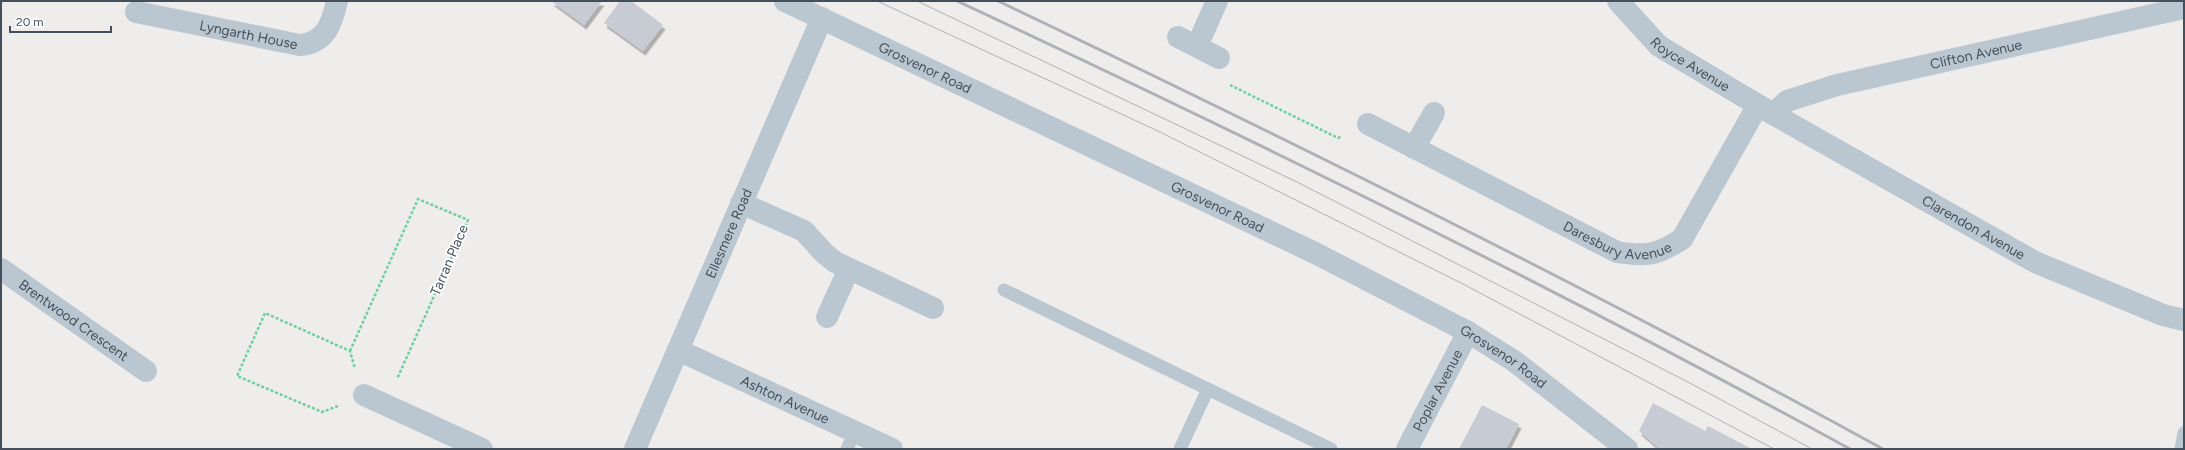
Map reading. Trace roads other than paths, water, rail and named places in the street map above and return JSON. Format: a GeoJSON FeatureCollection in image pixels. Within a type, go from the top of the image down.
{"type":"FeatureCollection","features":[{"type":"Feature","properties":{"kind":"street","name":"Lyngarth House"},"geometry":{"type":"LineString","coordinates":[[136,12],[300,45],[315,41],[327,32],[331,24],[337,1]]}},
{"type":"Feature","properties":{"kind":"street","name":"Grosvenor Road"},"geometry":{"type":"LineString","coordinates":[[785,1],[1315,253],[1468,332],[1514,360],[1627,449]]}},
{"type":"Feature","properties":{"kind":"street"},"geometry":{"type":"LineString","coordinates":[[1197,46],[1217,1]]}},
{"type":"Feature","properties":{"kind":"street","name":"Royce Avenue"},"geometry":{"type":"LineString","coordinates":[[1618,1],[1659,46],[1765,110]]}},
{"type":"Feature","properties":{"kind":"street","name":"Clifton Avenue"},"geometry":{"type":"LineString","coordinates":[[1765,110],[1787,101],[1837,85],[2184,8]]}},
{"type":"Feature","properties":{"kind":"street","name":"Ellesmere Road"},"geometry":{"type":"LineString","coordinates":[[634,449],[822,18]]}},
{"type":"Feature","properties":{"kind":"street"},"geometry":{"type":"LineString","coordinates":[[1178,37],[1219,58]]}},
{"type":"Feature","properties":{"kind":"street","name":"Daresbury Avenue"},"geometry":{"type":"LineString","coordinates":[[1368,124],[1617,252],[1639,255],[1663,251],[1682,239],[1765,110]]}},
{"type":"Feature","properties":{"kind":"street","name":"Clarendon Avenue"},"geometry":{"type":"LineString","coordinates":[[1765,110],[2035,262],[2163,315],[2184,320]]}},
{"type":"Feature","properties":{"kind":"street"},"geometry":{"type":"LineString","coordinates":[[1414,148],[1434,113]]}},
{"type":"Feature","properties":{"kind":"street"},"geometry":{"type":"LineString","coordinates":[[741,203],[804,231],[824,253],[848,269],[933,308]]}},
{"type":"Feature","properties":{"kind":"street","name":"Brentwood Crescent"},"geometry":{"type":"LineString","coordinates":[[1,269],[146,371]]}},
{"type":"Feature","properties":{"kind":"street"},"geometry":{"type":"LineString","coordinates":[[827,317],[848,269]]}},
{"type":"Feature","properties":{"kind":"street","name":"Poplar Avenue"},"geometry":{"type":"LineString","coordinates":[[1407,449],[1468,332]]}},
{"type":"Feature","properties":{"kind":"street","name":"Ashton Avenue"},"geometry":{"type":"LineString","coordinates":[[678,350],[851,440],[892,449]]}},
{"type":"Feature","properties":{"kind":"street"},"geometry":{"type":"LineString","coordinates":[[364,395],[482,449]]}},
{"type":"Feature","properties":{"kind":"lane"},"geometry":{"type":"LineString","coordinates":[[1004,290],[1331,449]]}},
{"type":"Feature","properties":{"kind":"lane"},"geometry":{"type":"LineString","coordinates":[[1180,449],[1208,389]]}},
{"type":"Feature","properties":{"kind":"lane"},"geometry":{"type":"LineString","coordinates":[[2181,449],[2184,433]]}},
{"type":"Feature","properties":{"kind":"tram line"},"geometry":{"type":"LineString","coordinates":[[877,1],[1158,131],[1465,285],[1774,449]]}},
{"type":"Feature","properties":{"kind":"tram line"},"geometry":{"type":"LineString","coordinates":[[917,1],[1297,182],[1688,382],[1812,449]]}},
{"type":"Feature","properties":{"kind":"railway"},"geometry":{"type":"LineString","coordinates":[[957,1],[1183,108],[1519,274],[1630,331],[1850,449]]}},
{"type":"Feature","properties":{"kind":"railway"},"geometry":{"type":"LineString","coordinates":[[998,1],[1333,163],[1444,219],[1664,332],[1883,449]]}}]}
